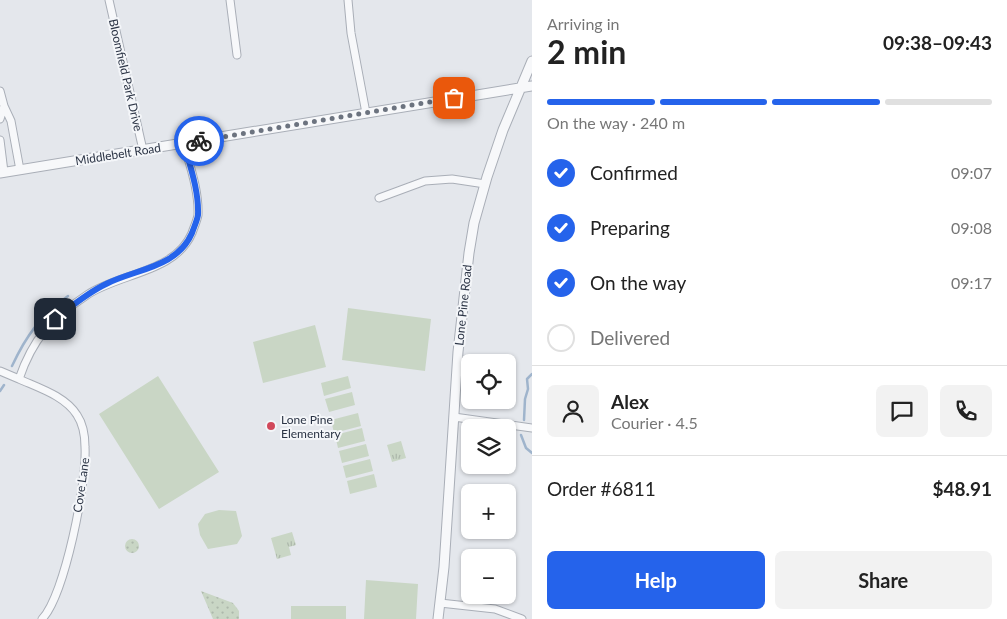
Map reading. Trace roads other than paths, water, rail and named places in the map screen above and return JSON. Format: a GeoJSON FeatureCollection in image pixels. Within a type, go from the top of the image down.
{"type":"FeatureCollection","features":[{"type":"Feature","properties":{"kind":"street","name":"Bloomfield Park Drive"},"geometry":{"type":"LineString","coordinates":[[109,0],[143,150]]}},
{"type":"Feature","properties":{"kind":"street"},"geometry":{"type":"LineString","coordinates":[[230,0],[237,55]]}},
{"type":"Feature","properties":{"kind":"street"},"geometry":{"type":"LineString","coordinates":[[348,0],[351,34],[366,113]]}},
{"type":"Feature","properties":{"kind":"street","name":"Lone Pine Road"},"geometry":{"type":"LineString","coordinates":[[438,619],[458,352],[468,253],[485,184],[503,130],[532,61]]}},
{"type":"Feature","properties":{"kind":"street","name":"Middlebelt Road"},"geometry":{"type":"LineString","coordinates":[[2,172],[184,144],[532,86]]}},
{"type":"Feature","properties":{"kind":"street"},"geometry":{"type":"LineString","coordinates":[[0,91],[11,121],[20,170]]}},
{"type":"Feature","properties":{"kind":"street"},"geometry":{"type":"LineString","coordinates":[[0,119],[4,106]]}},
{"type":"Feature","properties":{"kind":"street"},"geometry":{"type":"LineString","coordinates":[[0,140],[2,172]]}},
{"type":"Feature","properties":{"kind":"street"},"geometry":{"type":"LineString","coordinates":[[20,379],[26,360],[37,339],[55,319],[87,294],[108,283],[165,261],[180,251],[190,238],[198,215],[195,188],[184,144]]}},
{"type":"Feature","properties":{"kind":"street"},"geometry":{"type":"LineString","coordinates":[[380,198],[425,181],[452,179],[485,184]]}},
{"type":"Feature","properties":{"kind":"street","name":"Cove Lane"},"geometry":{"type":"LineString","coordinates":[[0,371],[69,404],[77,415],[85,442],[85,462],[67,564],[56,596],[42,619]]}},
{"type":"Feature","properties":{"kind":"street"},"geometry":{"type":"LineString","coordinates":[[454,418],[532,428]]}},
{"type":"Feature","properties":{"kind":"street"},"geometry":{"type":"LineString","coordinates":[[440,603],[495,609],[522,619]]}},
{"type":"Feature","properties":{"kind":"waterway"},"geometry":{"type":"LineString","coordinates":[[12,366],[35,327],[58,303],[68,296]]}},
{"type":"Feature","properties":{"kind":"waterway"},"geometry":{"type":"LineString","coordinates":[[524,420],[525,399],[528,389],[527,379],[532,374]]}},
{"type":"Feature","properties":{"kind":"waterway"},"geometry":{"type":"LineString","coordinates":[[0,391],[4,385]]}},
{"type":"Feature","properties":{"kind":"waterway"},"geometry":{"type":"LineString","coordinates":[[521,435],[526,448],[532,453]]}},
{"type":"Feature","properties":{"kind":"place","name":"Lone Pine Elementary"},"geometry":{"type":"Point","coordinates":[271,426]}}]}
